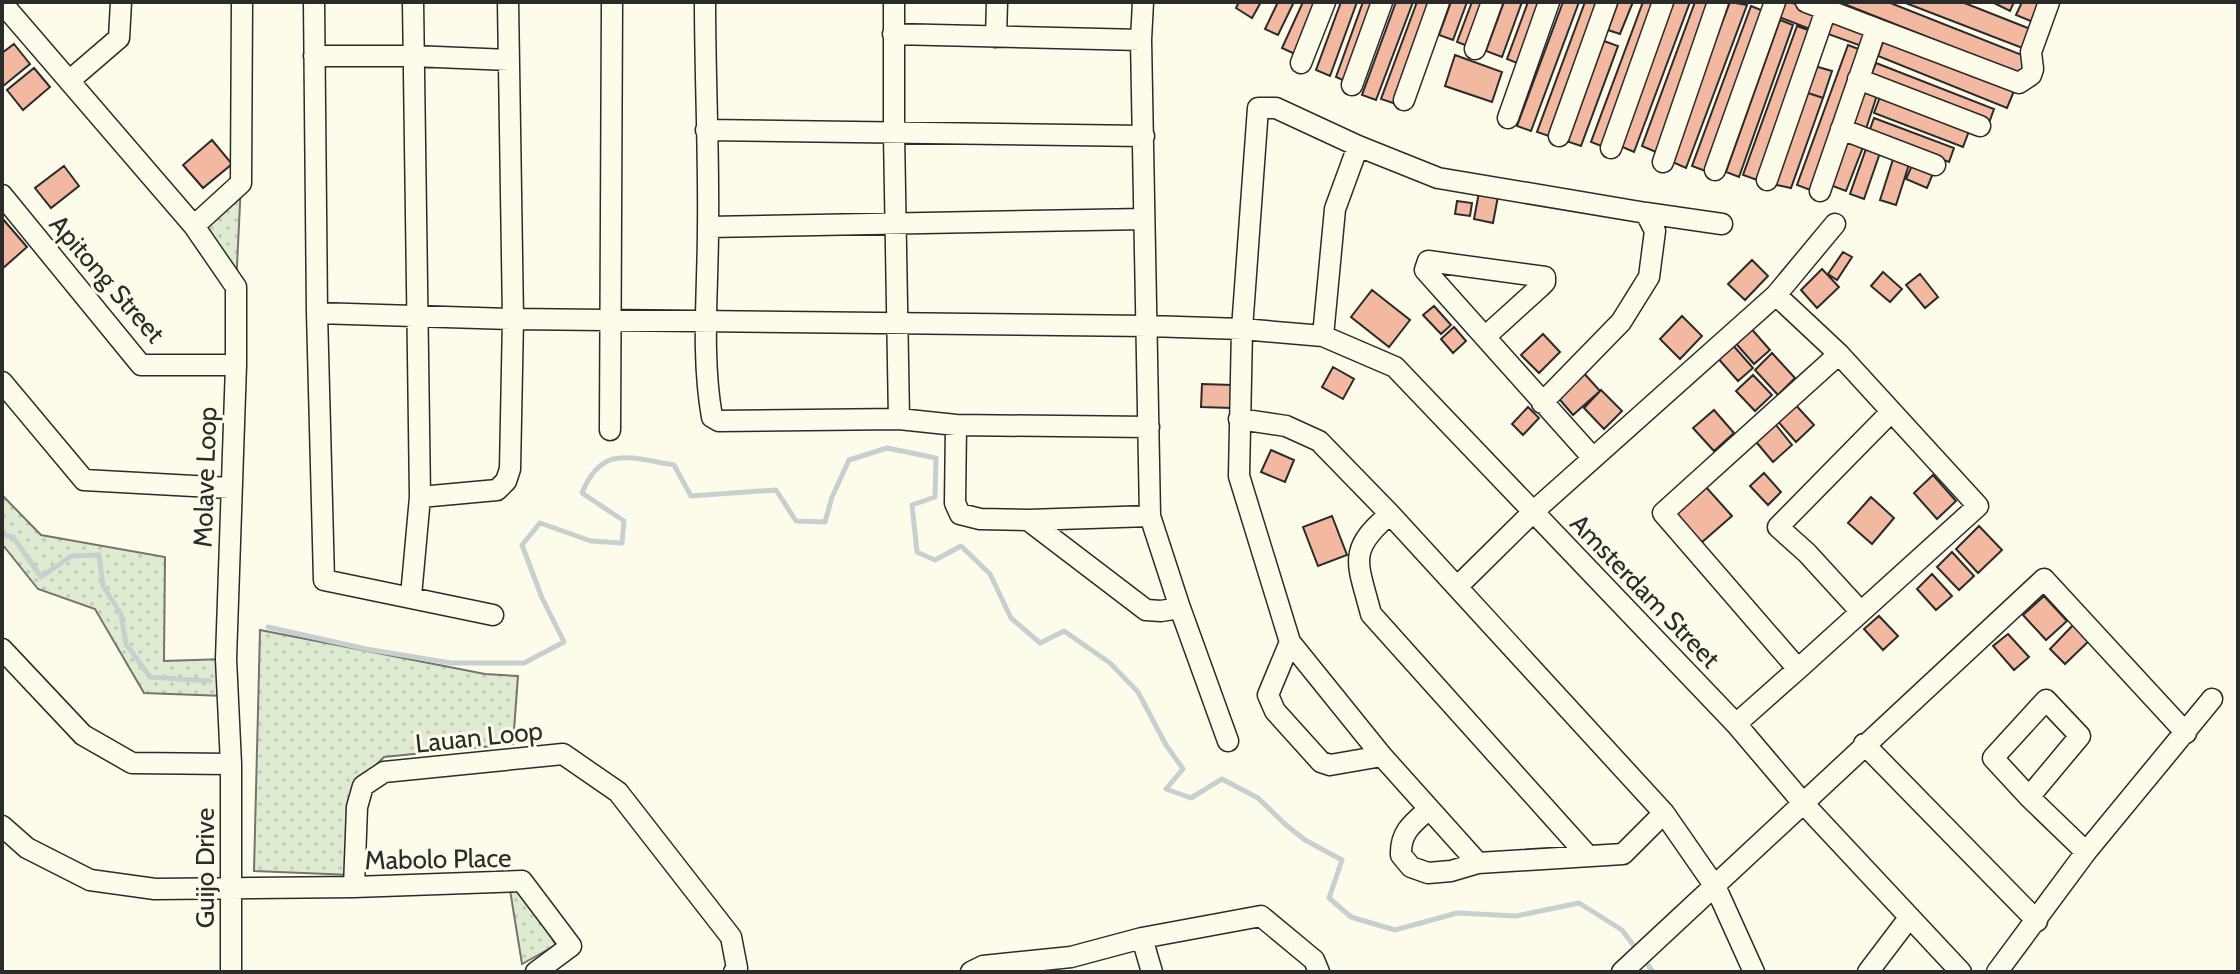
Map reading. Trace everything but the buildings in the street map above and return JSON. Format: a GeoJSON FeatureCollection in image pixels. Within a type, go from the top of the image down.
{"type":"FeatureCollection","features":[{"type":"Feature","properties":{"kind":"street","name":"Molave Loop"},"geometry":{"type":"LineString","coordinates":[[2,2],[194,226],[236,287],[226,669],[231,764]]}},
{"type":"Feature","properties":{"kind":"street"},"geometry":{"type":"LineString","coordinates":[[69,81],[119,38],[121,2]]}},
{"type":"Feature","properties":{"kind":"street"},"geometry":{"type":"LineString","coordinates":[[194,226],[241,183],[242,2]]}},
{"type":"Feature","properties":{"kind":"street"},"geometry":{"type":"LineString","coordinates":[[314,2],[324,580],[493,615]]}},
{"type":"Feature","properties":{"kind":"street"},"geometry":{"type":"LineString","coordinates":[[411,596],[420,497],[413,2]]}},
{"type":"Feature","properties":{"kind":"street"},"geometry":{"type":"LineString","coordinates":[[420,497],[497,490],[506,481],[510,469],[513,319],[508,2]]}},
{"type":"Feature","properties":{"kind":"street"},"geometry":{"type":"LineString","coordinates":[[610,430],[612,2]]}},
{"type":"Feature","properties":{"kind":"street"},"geometry":{"type":"LineString","coordinates":[[705,2],[706,321],[712,417],[719,421],[899,419],[956,425],[1149,427]]}},
{"type":"Feature","properties":{"kind":"street"},"geometry":{"type":"LineString","coordinates":[[894,2],[899,419]]}},
{"type":"Feature","properties":{"kind":"street"},"geometry":{"type":"LineString","coordinates":[[996,37],[997,2]]}},
{"type":"Feature","properties":{"kind":"street"},"geometry":{"type":"LineString","coordinates":[[1143,2],[1141,40],[1150,516],[1228,741]]}},
{"type":"Feature","properties":{"kind":"street"},"geometry":{"type":"LineString","coordinates":[[1301,63],[1325,2]]}},
{"type":"Feature","properties":{"kind":"street"},"geometry":{"type":"LineString","coordinates":[[1352,85],[1382,2]]}},
{"type":"Feature","properties":{"kind":"street"},"geometry":{"type":"LineString","coordinates":[[1404,100],[1439,2]]}},
{"type":"Feature","properties":{"kind":"street"},"geometry":{"type":"LineString","coordinates":[[1475,49],[1492,2]]}},
{"type":"Feature","properties":{"kind":"street"},"geometry":{"type":"LineString","coordinates":[[1508,118],[1549,2]]}},
{"type":"Feature","properties":{"kind":"street"},"geometry":{"type":"LineString","coordinates":[[1559,136],[1607,2]]}},
{"type":"Feature","properties":{"kind":"street"},"geometry":{"type":"LineString","coordinates":[[1611,148],[1663,2]]}},
{"type":"Feature","properties":{"kind":"street"},"geometry":{"type":"LineString","coordinates":[[1663,162],[1718,2]]}},
{"type":"Feature","properties":{"kind":"street"},"geometry":{"type":"LineString","coordinates":[[1715,170],[1775,2]]}},
{"type":"Feature","properties":{"kind":"street"},"geometry":{"type":"LineString","coordinates":[[1767,180],[1817,5],[2019,83],[2031,75],[2031,52],[2049,2]]}},
{"type":"Feature","properties":{"kind":"street"},"geometry":{"type":"LineString","coordinates":[[1820,191],[1876,29]]}},
{"type":"Feature","properties":{"kind":"street"},"geometry":{"type":"LineString","coordinates":[[893,34],[1141,40]]}},
{"type":"Feature","properties":{"kind":"street"},"geometry":{"type":"LineString","coordinates":[[314,56],[509,60]]}},
{"type":"Feature","properties":{"kind":"street"},"geometry":{"type":"LineString","coordinates":[[1858,79],[1980,126]]}},
{"type":"Feature","properties":{"kind":"street"},"geometry":{"type":"LineString","coordinates":[[1478,863],[1382,756],[1290,642],[1239,476],[1242,329],[1258,108],[1276,108],[1438,178],[1722,224]]}},
{"type":"Feature","properties":{"kind":"street"},"geometry":{"type":"LineString","coordinates":[[1841,129],[1935,165]]}},
{"type":"Feature","properties":{"kind":"street"},"geometry":{"type":"LineString","coordinates":[[706,130],[1144,136]]}},
{"type":"Feature","properties":{"kind":"street"},"geometry":{"type":"LineString","coordinates":[[1323,336],[1335,209],[1358,146]]}},
{"type":"Feature","properties":{"kind":"street","name":"Apitong Street"},"geometry":{"type":"LineString","coordinates":[[2,195],[141,365],[236,365]]}},
{"type":"Feature","properties":{"kind":"street"},"geometry":{"type":"LineString","coordinates":[[1542,403],[1621,322],[1649,277],[1655,231],[1646,213]]}},
{"type":"Feature","properties":{"kind":"street"},"geometry":{"type":"LineString","coordinates":[[708,227],[1144,219]]}},
{"type":"Feature","properties":{"kind":"street"},"geometry":{"type":"LineString","coordinates":[[1458,586],[1534,511],[1776,295],[1835,224]]}},
{"type":"Feature","properties":{"kind":"street"},"geometry":{"type":"LineString","coordinates":[[1486,336],[1540,287],[1545,277],[1428,261],[1425,270],[1593,458]]}},
{"type":"Feature","properties":{"kind":"street"},"geometry":{"type":"LineString","coordinates":[[1736,724],[1978,506],[1839,354],[1776,295]]}},
{"type":"Feature","properties":{"kind":"street","name":"Amsterdam Street"},"geometry":{"type":"LineString","coordinates":[[317,313],[513,319],[1148,326],[1323,336],[1395,367],[1736,724],[1803,803],[1961,972]]}},
{"type":"Feature","properties":{"kind":"street"},"geometry":{"type":"LineString","coordinates":[[1798,669],[1663,513],[1839,354]]}},
{"type":"Feature","properties":{"kind":"street"},"geometry":{"type":"LineString","coordinates":[[2,382],[84,480],[230,488]]}},
{"type":"Feature","properties":{"kind":"street"},"geometry":{"type":"LineString","coordinates":[[1861,612],[1807,553],[1778,527],[1891,412]]}},
{"type":"Feature","properties":{"kind":"street"},"geometry":{"type":"LineString","coordinates":[[1239,419],[1286,426],[1319,441],[1458,586],[1664,813],[1716,888],[1754,972]]}},
{"type":"Feature","properties":{"kind":"street"},"geometry":{"type":"LineString","coordinates":[[956,425],[955,503],[960,514],[980,519],[1028,520],[1150,516]]}},
{"type":"Feature","properties":{"kind":"street"},"geometry":{"type":"LineString","coordinates":[[1390,514],[1373,528],[1361,544],[1359,567],[1371,614],[1588,856]]}},
{"type":"Feature","properties":{"kind":"street"},"geometry":{"type":"LineString","coordinates":[[1028,520],[1146,610],[1180,608]]}},
{"type":"Feature","properties":{"kind":"street"},"geometry":{"type":"LineString","coordinates":[[1625,970],[2044,579],[2186,733]]}},
{"type":"Feature","properties":{"kind":"street"},"geometry":{"type":"LineString","coordinates":[[1290,642],[1268,695],[1275,711],[1321,762],[1330,765],[1382,756]]}},
{"type":"Feature","properties":{"kind":"street"},"geometry":{"type":"LineString","coordinates":[[2,649],[83,735],[132,763],[231,764]]}},
{"type":"Feature","properties":{"kind":"street"},"geometry":{"type":"LineString","coordinates":[[1997,972],[2086,852],[2212,699]]}},
{"type":"Feature","properties":{"kind":"street"},"geometry":{"type":"LineString","coordinates":[[2029,797],[2080,736],[2046,700],[1993,758],[2029,797],[2086,852]]}},
{"type":"Feature","properties":{"kind":"street"},"geometry":{"type":"LineString","coordinates":[[1864,744],[2037,921]]}},
{"type":"Feature","properties":{"kind":"street","name":"Lauan Loop"},"geometry":{"type":"LineString","coordinates":[[354,887],[360,797],[363,786],[384,772],[563,754],[618,792],[731,937],[737,968],[734,972]]}},
{"type":"Feature","properties":{"kind":"street","name":"Guijo Drive"},"geometry":{"type":"LineString","coordinates":[[231,764],[231,972]]}},
{"type":"Feature","properties":{"kind":"street"},"geometry":{"type":"LineString","coordinates":[[1429,809],[1406,831],[1401,842],[1401,855],[1411,867],[1428,873],[1451,871],[1478,863],[1623,854],[1664,813]]}},
{"type":"Feature","properties":{"kind":"street","name":"Mabolo Place"},"geometry":{"type":"LineString","coordinates":[[2,826],[27,848],[90,880],[155,889],[522,881],[571,946],[536,972]]}},
{"type":"Feature","properties":{"kind":"street"},"geometry":{"type":"LineString","coordinates":[[971,972],[983,966],[1072,964],[1142,938],[1261,916],[1314,960],[1319,972]]}},
{"type":"Feature","properties":{"kind":"street"},"geometry":{"type":"LineString","coordinates":[[1868,972],[1909,918]]}},
{"type":"Feature","properties":{"kind":"street"},"geometry":{"type":"LineString","coordinates":[[1142,938],[1152,972]]}},
{"type":"Feature","properties":{"kind":"green space"},"geometry":{"type":"Polygon","coordinates":[[[241,183],[236,287],[194,226],[241,183]]]}},
{"type":"Feature","properties":{"kind":"green space"},"geometry":{"type":"Polygon","coordinates":[[[2,495],[41,535],[165,557],[164,661],[224,659],[224,696],[144,693],[95,609],[38,589],[2,544],[2,495]]]}},
{"type":"Feature","properties":{"kind":"green space"},"geometry":{"type":"Polygon","coordinates":[[[260,630],[485,674],[518,676],[513,744],[384,757],[358,783],[352,875],[254,871],[260,630]]]}},
{"type":"Feature","properties":{"kind":"green space"},"geometry":{"type":"Polygon","coordinates":[[[521,889],[556,945],[522,964],[510,890],[521,889]]]}},
{"type":"Feature","properties":{"kind":"waterway"},"geometry":{"type":"LineString","coordinates":[[268,627],[366,649],[451,663],[524,663],[564,642],[542,598],[522,545],[540,523],[591,541],[622,543],[624,521],[582,493],[590,477],[608,461],[631,458],[674,465],[691,496],[776,490],[796,521],[825,522],[832,497],[849,460],[887,448],[936,458],[935,497],[912,505],[917,552],[935,560],[961,546],[990,574],[1011,618],[1040,643],[1064,631],[1110,663],[1138,692],[1166,745],[1183,769],[1166,789],[1191,798],[1222,779],[1258,798],[1305,840],[1342,860],[1329,898],[1351,917],[1395,930],[1457,913],[1516,916],[1579,903],[1622,930],[1637,950]]}},
{"type":"Feature","properties":{"kind":"waterway"},"geometry":{"type":"LineString","coordinates":[[2,535],[13,537],[41,577],[71,556],[99,555],[103,586],[121,614],[126,644],[150,677],[210,681]]}},
{"type":"Feature","properties":{"kind":"waterway"},"geometry":{"type":"LineString","coordinates":[[1643,958],[1653,972]]}}]}
